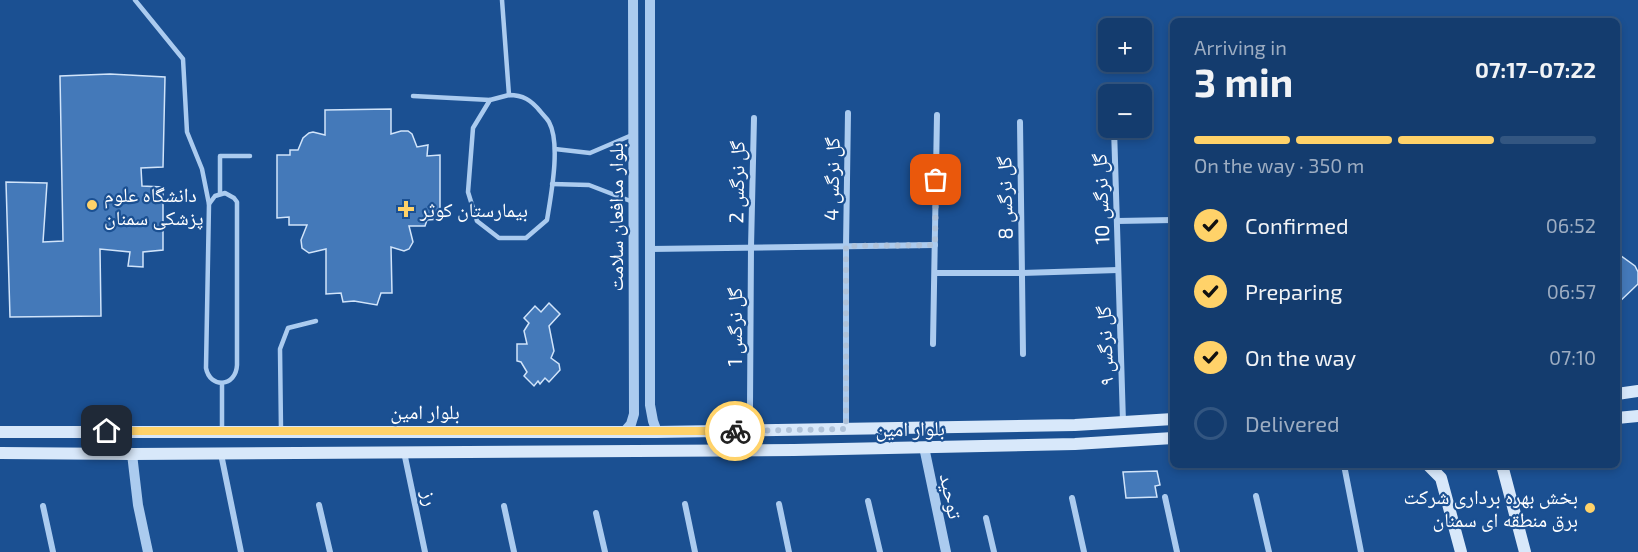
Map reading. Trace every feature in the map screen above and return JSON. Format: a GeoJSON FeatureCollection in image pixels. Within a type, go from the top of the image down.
{"type":"FeatureCollection","features":[{"type":"Feature","properties":{"kind":"main road"},"geometry":{"type":"LineString","coordinates":[[1620,394],[1638,391]]}},
{"type":"Feature","properties":{"kind":"main road"},"geometry":{"type":"LineString","coordinates":[[1620,418],[1638,417]]}},
{"type":"Feature","properties":{"kind":"main road","name":"بلوار امین"},"geometry":{"type":"LineString","coordinates":[[0,432],[657,432],[1075,425],[1170,419]]}},
{"type":"Feature","properties":{"kind":"main road"},"geometry":{"type":"LineString","coordinates":[[1075,425],[1075,444]]}},
{"type":"Feature","properties":{"kind":"main road"},"geometry":{"type":"LineString","coordinates":[[792,430],[794,450]]}},
{"type":"Feature","properties":{"kind":"main road"},"geometry":{"type":"LineString","coordinates":[[511,431],[511,451]]}},
{"type":"Feature","properties":{"kind":"main road"},"geometry":{"type":"LineString","coordinates":[[37,432],[37,453]]}},
{"type":"Feature","properties":{"kind":"main road","name":"بلوار امین"},"geometry":{"type":"LineString","coordinates":[[0,453],[794,450],[1075,444],[1170,438]]}},
{"type":"Feature","properties":{"kind":"main road"},"geometry":{"type":"LineString","coordinates":[[1431,468],[1441,478]]}},
{"type":"Feature","properties":{"kind":"main road"},"geometry":{"type":"LineString","coordinates":[[1443,468],[1441,478],[1461,552]]}},
{"type":"Feature","properties":{"kind":"main road"},"geometry":{"type":"LineString","coordinates":[[1503,468],[1525,552]]}},
{"type":"Feature","properties":{"kind":"street","name":"بلوار مدافعان سلامت"},"geometry":{"type":"LineString","coordinates":[[624,432],[631,424],[634,414],[633,0]]}},
{"type":"Feature","properties":{"kind":"street","name":"بلوار مدافعان سلامت"},"geometry":{"type":"LineString","coordinates":[[650,0],[650,405],[657,432]]}},
{"type":"Feature","properties":{"kind":"street"},"geometry":{"type":"LineString","coordinates":[[633,38],[638,42],[644,42],[650,38]]}},
{"type":"Feature","properties":{"kind":"street"},"geometry":{"type":"LineString","coordinates":[[633,74],[639,70],[650,74]]}},
{"type":"Feature","properties":{"kind":"street","name":"گل نرگس 4"},"geometry":{"type":"LineString","coordinates":[[846,429],[848,113]]}},
{"type":"Feature","properties":{"kind":"street"},"geometry":{"type":"LineString","coordinates":[[933,344],[938,115]]}},
{"type":"Feature","properties":{"kind":"street","name":"گل نرگس 2"},"geometry":{"type":"LineString","coordinates":[[751,247],[754,118]]}},
{"type":"Feature","properties":{"kind":"street","name":"گل نرگس 8"},"geometry":{"type":"LineString","coordinates":[[1020,122],[1023,354]]}},
{"type":"Feature","properties":{"kind":"street","name":"گل نرگس 10"},"geometry":{"type":"LineString","coordinates":[[1114,138],[1118,270]]}},
{"type":"Feature","properties":{"kind":"street"},"geometry":{"type":"LineString","coordinates":[[1117,221],[1170,220]]}},
{"type":"Feature","properties":{"kind":"street"},"geometry":{"type":"LineString","coordinates":[[650,249],[935,245]]}},
{"type":"Feature","properties":{"kind":"street","name":"گل نرگس 1"},"geometry":{"type":"LineString","coordinates":[[750,407],[751,247]]}},
{"type":"Feature","properties":{"kind":"street"},"geometry":{"type":"LineString","coordinates":[[934,273],[1118,270]]}},
{"type":"Feature","properties":{"kind":"street","name":"گل نرگس ۹"},"geometry":{"type":"LineString","coordinates":[[1118,270],[1123,422]]}},
{"type":"Feature","properties":{"kind":"street"},"geometry":{"type":"LineString","coordinates":[[633,406],[639,411],[650,405]]}},
{"type":"Feature","properties":{"kind":"street","name":"توحید"},"geometry":{"type":"LineString","coordinates":[[924,447],[946,552]]}},
{"type":"Feature","properties":{"kind":"street","name":"رز"},"geometry":{"type":"LineString","coordinates":[[404,451],[425,552]]}},
{"type":"Feature","properties":{"kind":"street"},"geometry":{"type":"LineString","coordinates":[[221,453],[241,552]]}},
{"type":"Feature","properties":{"kind":"street"},"geometry":{"type":"LineString","coordinates":[[132,454],[138,505],[148,552]]}},
{"type":"Feature","properties":{"kind":"street"},"geometry":{"type":"LineString","coordinates":[[1345,468],[1362,552]]}},
{"type":"Feature","properties":{"kind":"street"},"geometry":{"type":"LineString","coordinates":[[1256,496],[1269,552]]}},
{"type":"Feature","properties":{"kind":"street"},"geometry":{"type":"LineString","coordinates":[[1165,497],[1178,552]]}},
{"type":"Feature","properties":{"kind":"street"},"geometry":{"type":"LineString","coordinates":[[1072,498],[1084,552]]}},
{"type":"Feature","properties":{"kind":"street"},"geometry":{"type":"LineString","coordinates":[[868,501],[880,552]]}},
{"type":"Feature","properties":{"kind":"street"},"geometry":{"type":"LineString","coordinates":[[685,504],[695,552]]}},
{"type":"Feature","properties":{"kind":"street"},"geometry":{"type":"LineString","coordinates":[[779,504],[789,552]]}},
{"type":"Feature","properties":{"kind":"street"},"geometry":{"type":"LineString","coordinates":[[319,505],[330,552]]}},
{"type":"Feature","properties":{"kind":"street"},"geometry":{"type":"LineString","coordinates":[[43,506],[53,552]]}},
{"type":"Feature","properties":{"kind":"street"},"geometry":{"type":"LineString","coordinates":[[504,506],[514,552]]}},
{"type":"Feature","properties":{"kind":"street"},"geometry":{"type":"LineString","coordinates":[[596,513],[605,552]]}},
{"type":"Feature","properties":{"kind":"street"},"geometry":{"type":"LineString","coordinates":[[986,518],[994,552]]}},
{"type":"Feature","properties":{"kind":"lane"},"geometry":{"type":"LineString","coordinates":[[135,0],[183,59],[187,132],[202,169],[208,204],[206,373],[213,380],[222,383],[231,379],[237,371],[237,202],[230,195],[220,194],[208,204]]}},
{"type":"Feature","properties":{"kind":"lane"},"geometry":{"type":"LineString","coordinates":[[502,0],[509,95]]}},
{"type":"Feature","properties":{"kind":"lane"},"geometry":{"type":"LineString","coordinates":[[413,96],[490,100],[509,95],[521,95],[535,104],[550,123],[555,149],[547,219],[526,238],[499,238],[477,221],[468,192],[473,128],[490,100]]}},
{"type":"Feature","properties":{"kind":"lane"},"geometry":{"type":"LineString","coordinates":[[555,149],[590,153],[633,135]]}},
{"type":"Feature","properties":{"kind":"lane"},"geometry":{"type":"LineString","coordinates":[[220,194],[220,156],[250,156]]}},
{"type":"Feature","properties":{"kind":"lane"},"geometry":{"type":"LineString","coordinates":[[552,184],[589,185],[633,202]]}},
{"type":"Feature","properties":{"kind":"lane"},"geometry":{"type":"LineString","coordinates":[[280,431],[280,349],[288,328],[316,321]]}},
{"type":"Feature","properties":{"kind":"lane"},"geometry":{"type":"LineString","coordinates":[[222,383],[222,431]]}},
{"type":"Feature","properties":{"kind":"building"},"geometry":{"type":"Polygon","coordinates":[[[110,74],[165,77],[163,167],[141,168],[142,186],[163,187],[163,250],[143,252],[143,267],[128,266],[130,252],[100,249],[101,316],[10,317],[6,182],[47,183],[43,242],[63,241],[60,76],[110,74]]]}},
{"type":"Feature","properties":{"kind":"building"},"geometry":{"type":"Polygon","coordinates":[[[391,109],[391,134],[408,131],[412,134],[417,147],[428,145],[427,156],[440,155],[440,219],[427,220],[425,226],[409,226],[413,242],[409,249],[404,251],[391,247],[392,293],[381,293],[377,305],[354,301],[343,302],[341,293],[326,294],[326,249],[309,253],[302,248],[301,240],[307,225],[289,225],[289,217],[277,218],[277,155],[290,155],[290,150],[298,150],[303,138],[309,133],[325,135],[325,110],[391,109]]]}},
{"type":"Feature","properties":{"kind":"building"},"geometry":{"type":"Polygon","coordinates":[[[1620,255],[1635,266],[1638,272],[1638,284],[1620,301],[1620,255]]]}},
{"type":"Feature","properties":{"kind":"building"},"geometry":{"type":"Polygon","coordinates":[[[549,303],[560,314],[549,326],[554,351],[551,358],[559,364],[560,370],[549,382],[545,378],[540,384],[538,381],[534,386],[524,376],[527,372],[521,362],[517,361],[517,344],[527,344],[524,331],[529,323],[524,318],[535,306],[541,312],[549,303]]]}},
{"type":"Feature","properties":{"kind":"building"},"geometry":{"type":"Polygon","coordinates":[[[1157,471],[1160,485],[1155,486],[1157,497],[1126,498],[1123,472],[1157,471]]]}},
{"type":"Feature","properties":{"kind":"way so far"},"geometry":{"type":"LineString","coordinates":[[735,431],[846,429],[846,246],[935,245],[936,180]]}},
{"type":"Feature","properties":{"kind":"place","name":"دانشگاه علوم پزشکی سمنان"},"geometry":{"type":"Point","coordinates":[92,205]}},
{"type":"Feature","properties":{"kind":"place","name":"بیمارستان کوثر"},"geometry":{"type":"Point","coordinates":[406,209]}},
{"type":"Feature","properties":{"kind":"place","name":"بخش بهره برداری شرکت برق منطقه ای سمنان"},"geometry":{"type":"Point","coordinates":[1590,508]}},
{"type":"Feature","properties":{"kind":"route"},"geometry":{"type":"LineString","coordinates":[[107,431],[735,431]]}}]}
